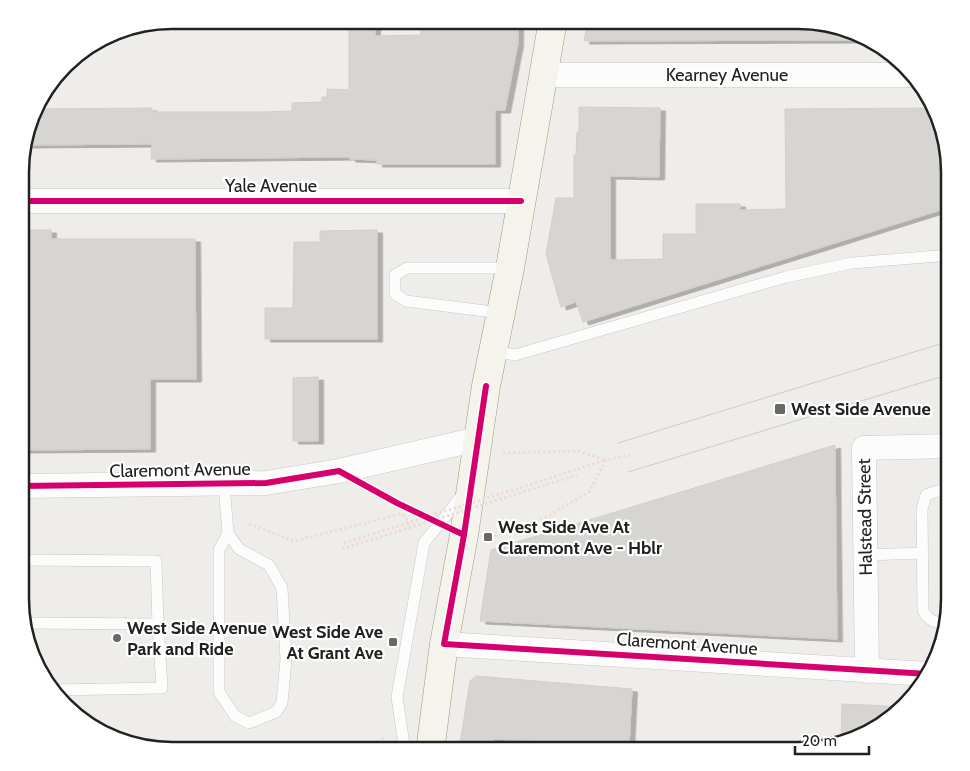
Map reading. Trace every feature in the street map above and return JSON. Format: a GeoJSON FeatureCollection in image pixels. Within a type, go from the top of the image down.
{"type":"FeatureCollection","features":[{"type":"Feature","properties":{"kind":"main road"},"geometry":{"type":"LineString","coordinates":[[431,742],[444,644],[476,536],[471,484],[552,29]]}},
{"type":"Feature","properties":{"kind":"street","name":"Kearney Avenue"},"geometry":{"type":"LineString","coordinates":[[544,75],[904,75]]}},
{"type":"Feature","properties":{"kind":"street","name":"Yale Avenue"},"geometry":{"type":"LineString","coordinates":[[29,201],[521,201]]}},
{"type":"Feature","properties":{"kind":"street","name":"Claremont Avenue"},"geometry":{"type":"LineString","coordinates":[[29,486],[266,483],[338,471],[478,439]]}},
{"type":"Feature","properties":{"kind":"street","name":"Halstead Street"},"geometry":{"type":"LineString","coordinates":[[867,671],[864,448],[941,446]]}},
{"type":"Feature","properties":{"kind":"street","name":"Claremont Avenue"},"geometry":{"type":"LineString","coordinates":[[444,644],[920,674]]}},
{"type":"Feature","properties":{"kind":"lane"},"geometry":{"type":"LineString","coordinates":[[494,351],[515,355],[805,273],[852,263],[941,256]]}},
{"type":"Feature","properties":{"kind":"lane"},"geometry":{"type":"LineString","coordinates":[[501,312],[406,301],[395,294],[395,275],[407,268],[510,268]]}},
{"type":"Feature","properties":{"kind":"lane"},"geometry":{"type":"LineString","coordinates":[[404,742],[397,697],[424,543],[471,484]]}},
{"type":"Feature","properties":{"kind":"lane"},"geometry":{"type":"LineString","coordinates":[[224,485],[228,533],[239,549],[269,565],[282,588],[286,659],[282,703],[276,712],[249,723],[234,716],[219,692],[219,550],[228,533]]}},
{"type":"Feature","properties":{"kind":"lane"},"geometry":{"type":"LineString","coordinates":[[939,623],[936,623],[926,616],[922,610],[922,509],[926,494],[941,492]]}},
{"type":"Feature","properties":{"kind":"lane"},"geometry":{"type":"LineString","coordinates":[[866,555],[923,553]]}},
{"type":"Feature","properties":{"kind":"lane"},"geometry":{"type":"LineString","coordinates":[[29,560],[156,561],[162,688],[62,690]]}},
{"type":"Feature","properties":{"kind":"lane"},"geometry":{"type":"LineString","coordinates":[[31,623],[158,624]]}},
{"type":"Feature","properties":{"kind":"path"},"geometry":{"type":"LineString","coordinates":[[503,453],[578,451],[606,460]]}},
{"type":"Feature","properties":{"kind":"path"},"geometry":{"type":"LineString","coordinates":[[344,543],[606,460],[630,455]]}},
{"type":"Feature","properties":{"kind":"path"},"geometry":{"type":"LineString","coordinates":[[417,513],[439,524],[476,536],[525,530],[590,491],[606,460]]}},
{"type":"Feature","properties":{"kind":"path"},"geometry":{"type":"LineString","coordinates":[[342,549],[577,475]]}},
{"type":"Feature","properties":{"kind":"path"},"geometry":{"type":"LineString","coordinates":[[249,524],[294,541],[400,514],[405,516],[413,535]]}},
{"type":"Feature","properties":{"kind":"path"},"geometry":{"type":"LineString","coordinates":[[383,733],[383,742]]}},
{"type":"Feature","properties":{"kind":"building"},"geometry":{"type":"Polygon","coordinates":[[[349,29],[375,29],[375,36],[421,35],[421,29],[518,29],[518,43],[505,110],[495,110],[495,164],[377,164],[377,160],[350,159],[350,157],[151,159],[152,144],[31,145],[36,126],[44,109],[152,108],[152,112],[292,111],[292,103],[322,102],[322,97],[327,97],[327,89],[349,90],[349,29]]]}},
{"type":"Feature","properties":{"kind":"building"},"geometry":{"type":"Polygon","coordinates":[[[586,29],[808,29],[826,31],[853,40],[584,41],[586,29]]]}},
{"type":"Feature","properties":{"kind":"building"},"geometry":{"type":"Polygon","coordinates":[[[579,107],[660,108],[659,177],[610,176],[610,260],[663,259],[663,234],[696,234],[696,204],[740,204],[740,210],[786,209],[785,109],[927,108],[939,144],[941,210],[583,322],[576,302],[561,307],[546,254],[556,198],[574,198],[574,155],[576,155],[577,132],[579,132],[579,107]]]}},
{"type":"Feature","properties":{"kind":"building"},"geometry":{"type":"Polygon","coordinates":[[[29,230],[51,230],[51,239],[195,239],[196,379],[150,379],[150,449],[29,450],[29,230]]]}},
{"type":"Feature","properties":{"kind":"building"},"geometry":{"type":"Polygon","coordinates":[[[377,230],[377,339],[265,339],[265,308],[293,308],[294,242],[320,242],[320,231],[377,230]]]}},
{"type":"Feature","properties":{"kind":"building"},"geometry":{"type":"Polygon","coordinates":[[[318,377],[318,441],[293,441],[293,378],[318,377]]]}},
{"type":"Feature","properties":{"kind":"building"},"geometry":{"type":"Polygon","coordinates":[[[835,445],[837,639],[480,621],[491,550],[835,445]]]}},
{"type":"Feature","properties":{"kind":"building"},"geometry":{"type":"Polygon","coordinates":[[[476,676],[632,689],[629,742],[551,742],[493,739],[493,742],[460,742],[470,681],[476,676]]]}},
{"type":"Feature","properties":{"kind":"building"},"geometry":{"type":"Polygon","coordinates":[[[842,704],[893,707],[870,723],[841,735],[842,704]]]}},
{"type":"Feature","properties":{"kind":"tram line"},"geometry":{"type":"LineString","coordinates":[[618,443],[941,344]]}},
{"type":"Feature","properties":{"kind":"tram line"},"geometry":{"type":"LineString","coordinates":[[628,472],[941,377]]}},
{"type":"Feature","properties":{"kind":"cycle path"},"geometry":{"type":"LineString","coordinates":[[29,201],[521,201]]}},
{"type":"Feature","properties":{"kind":"cycle path"},"geometry":{"type":"LineString","coordinates":[[486,386],[464,535],[444,644],[920,674]]}},
{"type":"Feature","properties":{"kind":"cycle path"},"geometry":{"type":"LineString","coordinates":[[29,486],[266,483],[339,471],[397,503],[464,535]]}},
{"type":"Feature","properties":{"kind":"place","name":"West Side Avenue"},"geometry":{"type":"Point","coordinates":[780,409]}},
{"type":"Feature","properties":{"kind":"place","name":"West Side Ave At Claremont Ave - Hblr"},"geometry":{"type":"Point","coordinates":[488,537]}},
{"type":"Feature","properties":{"kind":"place","name":"West Side Avenue Park and Ride"},"geometry":{"type":"Point","coordinates":[117,638]}},
{"type":"Feature","properties":{"kind":"place","name":"West Side Ave At Grant Ave"},"geometry":{"type":"Point","coordinates":[393,642]}}]}
